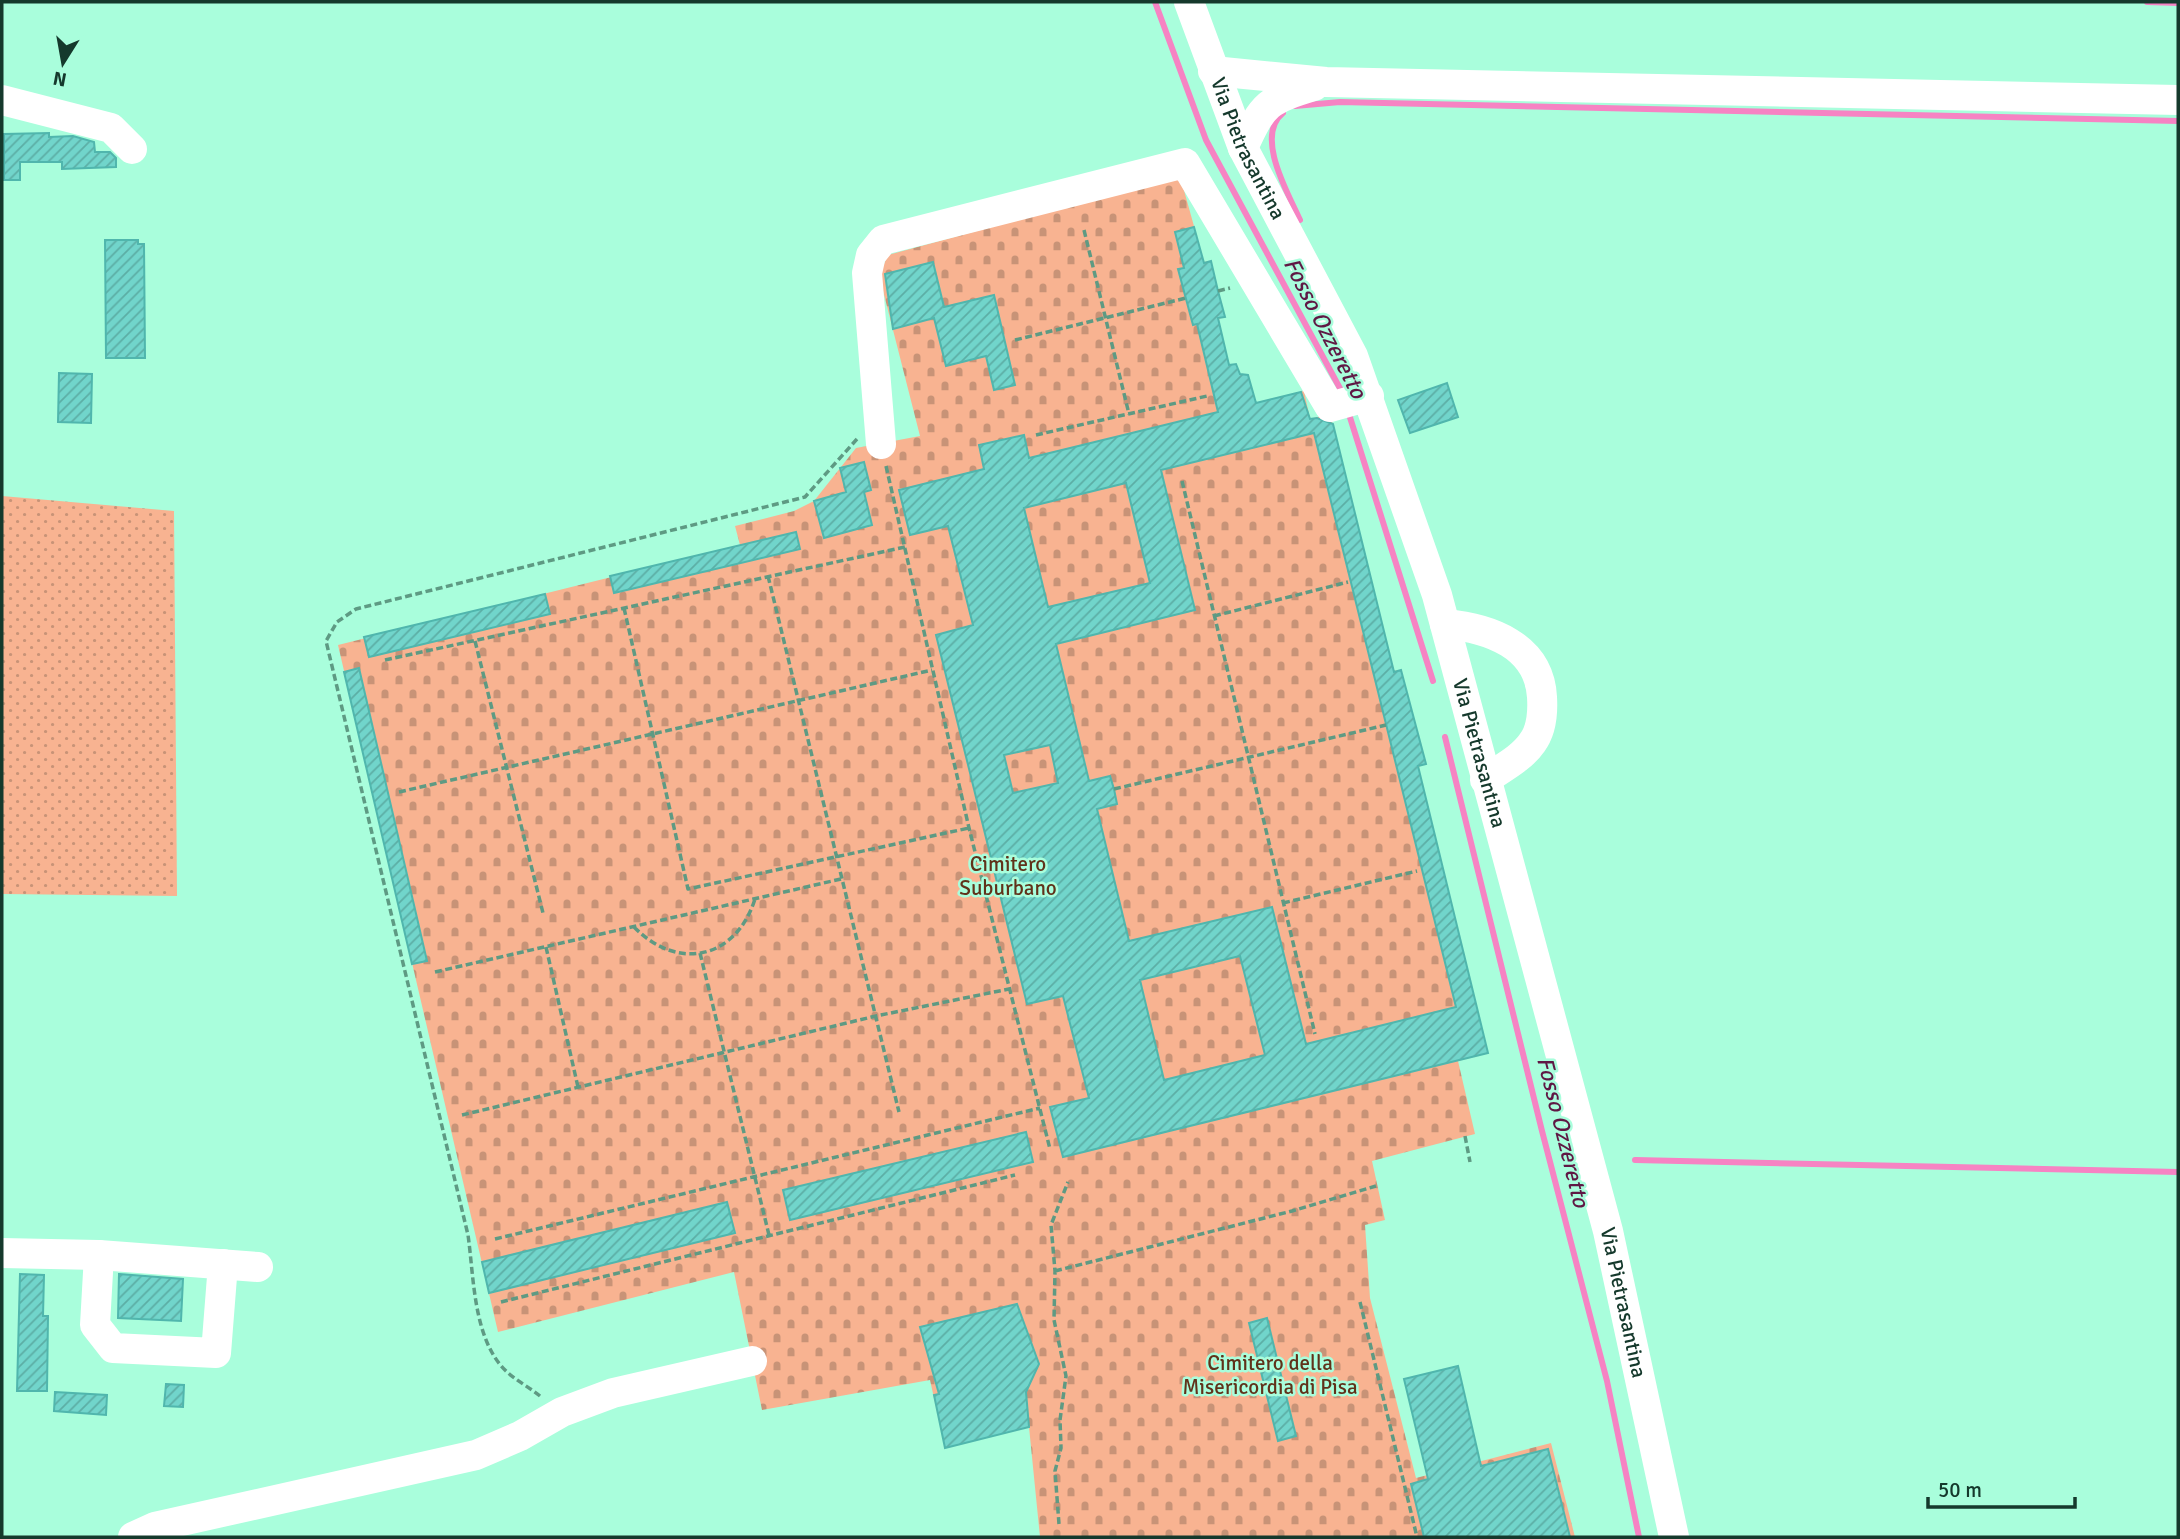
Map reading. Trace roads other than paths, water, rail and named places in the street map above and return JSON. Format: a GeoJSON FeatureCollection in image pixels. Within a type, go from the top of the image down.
{"type":"FeatureCollection","features":[{"type":"Feature","properties":{"kind":"street","name":"Via Pietrasantina"},"geometry":{"type":"LineString","coordinates":[[1189,2],[1243,148],[1328,304],[1352,401],[1445,624],[1608,1231],[1674,1537]]}},
{"type":"Feature","properties":{"kind":"street"},"geometry":{"type":"LineString","coordinates":[[1213,71],[1326,82],[2178,100]]}},
{"type":"Feature","properties":{"kind":"street"},"geometry":{"type":"LineString","coordinates":[[1243,148],[1256,119],[1276,98],[1326,82]]}},
{"type":"Feature","properties":{"kind":"street"},"geometry":{"type":"LineString","coordinates":[[2,100],[111,128],[132,149]]}},
{"type":"Feature","properties":{"kind":"street"},"geometry":{"type":"LineString","coordinates":[[879,433],[867,273],[871,255],[883,240],[1185,163],[1352,401]]}},
{"type":"Feature","properties":{"kind":"street"},"geometry":{"type":"LineString","coordinates":[[1445,624],[1476,628],[1514,644],[1532,662],[1542,689],[1542,720],[1532,743],[1485,780]]}},
{"type":"Feature","properties":{"kind":"street"},"geometry":{"type":"LineString","coordinates":[[2,1253],[99,1255],[258,1267]]}},
{"type":"Feature","properties":{"kind":"street"},"geometry":{"type":"LineString","coordinates":[[99,1255],[95,1325],[113,1348],[216,1353],[223,1264]]}},
{"type":"Feature","properties":{"kind":"street"},"geometry":{"type":"LineString","coordinates":[[133,1537],[155,1527],[477,1454],[520,1436],[562,1412],[613,1393],[752,1362]]}},
{"type":"Feature","properties":{"kind":"waterway","name":"Fosso Ozzeretto"},"geometry":{"type":"LineString","coordinates":[[1155,2],[1206,140],[1343,394]]}},
{"type":"Feature","properties":{"kind":"waterway"},"geometry":{"type":"LineString","coordinates":[[2147,2],[2178,3]]}},
{"type":"Feature","properties":{"kind":"waterway"},"geometry":{"type":"LineString","coordinates":[[1295,106],[1340,102],[2178,121]]}},
{"type":"Feature","properties":{"kind":"waterway"},"geometry":{"type":"LineString","coordinates":[[1283,113],[1275,123],[1273,150],[1282,181],[1300,220]]}},
{"type":"Feature","properties":{"kind":"waterway","name":"Fosso Ozzeretto"},"geometry":{"type":"LineString","coordinates":[[1348,411],[1433,681]]}},
{"type":"Feature","properties":{"kind":"waterway","name":"Fosso Ozzeretto"},"geometry":{"type":"LineString","coordinates":[[1445,737],[1607,1381],[1639,1537]]}},
{"type":"Feature","properties":{"kind":"waterway"},"geometry":{"type":"LineString","coordinates":[[1635,1160],[2178,1172]]}},
{"type":"Feature","properties":{"kind":"park label","name":"Cimitero Suburbano"},"geometry":{"type":"Point","coordinates":[1008,876]}},
{"type":"Feature","properties":{"kind":"park label","name":"Cimitero della Misericordia di Pisa"},"geometry":{"type":"Point","coordinates":[1270,1375]}}]}
